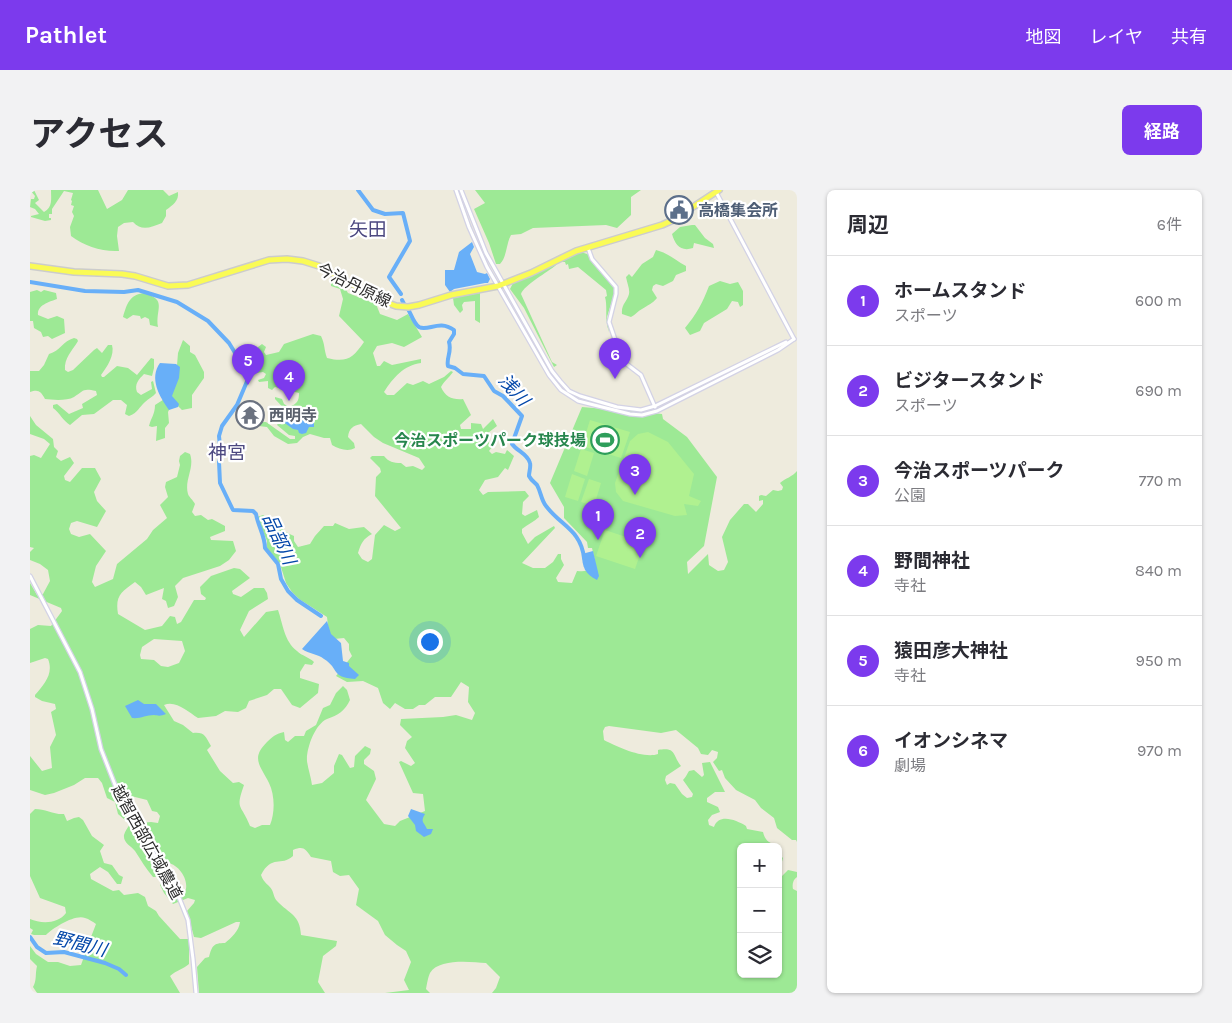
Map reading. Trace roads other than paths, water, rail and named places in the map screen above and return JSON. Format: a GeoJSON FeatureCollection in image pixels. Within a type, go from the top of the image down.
{"type":"FeatureCollection","features":[{"type":"Feature","properties":{"kind":"main road","name":"今治丹原線"},"geometry":{"type":"LineString","coordinates":[[30,266],[74,272],[129,275],[177,286],[188,285],[269,260],[287,259],[319,266],[380,300],[401,307],[419,305],[451,295],[501,285],[531,273],[568,254],[667,223],[718,191]]}},
{"type":"Feature","properties":{"kind":"street"},"geometry":{"type":"LineString","coordinates":[[456,190],[469,227],[487,267],[501,285],[552,371],[569,391],[580,396],[617,408],[641,410],[655,406],[794,339]]}},
{"type":"Feature","properties":{"kind":"street"},"geometry":{"type":"LineString","coordinates":[[461,190],[501,285],[549,375],[561,390],[578,401],[630,414],[642,415],[657,411],[778,350],[794,339]]}},
{"type":"Feature","properties":{"kind":"street"},"geometry":{"type":"LineString","coordinates":[[718,191],[794,339]]}},
{"type":"Feature","properties":{"kind":"street"},"geometry":{"type":"LineString","coordinates":[[588,247],[592,258],[616,287],[609,322],[624,362],[641,375],[657,411]]}},
{"type":"Feature","properties":{"kind":"street","name":"越智西部広域農道"},"geometry":{"type":"LineString","coordinates":[[30,576],[80,672],[101,750],[118,795],[178,895],[188,920],[196,993]]}},
{"type":"Feature","properties":{"kind":"water"},"geometry":{"type":"Polygon","coordinates":[[[472,242],[474,247],[470,254],[477,272],[487,273],[490,279],[488,283],[454,289],[450,292],[445,285],[445,270],[454,270],[459,252],[472,242]]]}},
{"type":"Feature","properties":{"kind":"water"},"geometry":{"type":"Polygon","coordinates":[[[160,363],[176,364],[180,367],[179,378],[172,396],[179,404],[178,407],[169,410],[159,393],[155,381],[155,375],[160,363]]]}},
{"type":"Feature","properties":{"kind":"water"},"geometry":{"type":"Polygon","coordinates":[[[287,411],[304,420],[314,421],[314,427],[309,427],[306,433],[299,433],[298,430],[293,429],[282,421],[287,411]]]}},
{"type":"Feature","properties":{"kind":"water"},"geometry":{"type":"Polygon","coordinates":[[[593,551],[599,576],[597,580],[587,573],[583,563],[582,554],[593,551]]]}},
{"type":"Feature","properties":{"kind":"water"},"geometry":{"type":"Polygon","coordinates":[[[327,621],[331,634],[341,643],[343,661],[349,663],[349,666],[359,675],[355,679],[338,674],[322,657],[302,649],[327,621]]]}},
{"type":"Feature","properties":{"kind":"water"},"geometry":{"type":"Polygon","coordinates":[[[138,700],[144,704],[156,704],[166,714],[132,718],[125,706],[138,700]]]}},
{"type":"Feature","properties":{"kind":"water"},"geometry":{"type":"Polygon","coordinates":[[[411,809],[425,814],[423,822],[427,829],[433,829],[431,834],[424,837],[416,831],[415,825],[408,816],[411,809]]]}},
{"type":"Feature","properties":{"kind":"waterway","name":"浅川"},"geometry":{"type":"LineString","coordinates":[[358,190],[373,210],[385,214],[403,213],[410,241],[389,277],[401,294]]}},
{"type":"Feature","properties":{"kind":"waterway","name":"品部川"},"geometry":{"type":"LineString","coordinates":[[30,282],[85,291],[124,292],[138,290],[177,302],[208,321],[229,343],[248,374],[248,379],[237,405],[222,426],[219,436],[221,456],[219,462],[220,483],[233,510],[253,511],[256,514],[265,548],[278,564],[281,579],[288,591],[297,600],[321,616]]}},
{"type":"Feature","properties":{"kind":"waterway","name":"浅川"},"geometry":{"type":"LineString","coordinates":[[402,300],[404,304]]}},
{"type":"Feature","properties":{"kind":"waterway","name":"浅川"},"geometry":{"type":"LineString","coordinates":[[408,309],[419,327],[443,326],[454,330],[454,334],[449,342],[448,366],[455,368],[463,374],[484,376],[494,391],[503,396],[522,416],[512,444],[529,460],[529,476],[537,485],[544,504],[575,535],[579,541],[584,558]]}},
{"type":"Feature","properties":{"kind":"waterway","name":"野間川"},"geometry":{"type":"LineString","coordinates":[[30,937],[37,947],[46,953],[64,952],[105,963],[119,969],[126,975]]}},
{"type":"Feature","properties":{"kind":"place","name":"高橋集会所"},"geometry":{"type":"Point","coordinates":[679,210]}},
{"type":"Feature","properties":{"kind":"place","name":"イオンシネマ"},"geometry":{"type":"Point","coordinates":[615,379]}},
{"type":"Feature","properties":{"kind":"place","name":"猿田彦大神社"},"geometry":{"type":"Point","coordinates":[248,385]}},
{"type":"Feature","properties":{"kind":"place","name":"野間神社"},"geometry":{"type":"Point","coordinates":[289,401]}},
{"type":"Feature","properties":{"kind":"place","name":"西明寺"},"geometry":{"type":"Point","coordinates":[250,415]}},
{"type":"Feature","properties":{"kind":"place","name":"今治スポーツパーク球技場"},"geometry":{"type":"Point","coordinates":[605,440]}},
{"type":"Feature","properties":{"kind":"place","name":"今治スポーツパーク"},"geometry":{"type":"Point","coordinates":[635,495]}},
{"type":"Feature","properties":{"kind":"place","name":"ホームスタンド"},"geometry":{"type":"Point","coordinates":[598,540]}},
{"type":"Feature","properties":{"kind":"place","name":"ビジタースタンド"},"geometry":{"type":"Point","coordinates":[640,558]}},
{"type":"Feature","properties":{"kind":"district","name":"矢田"},"geometry":{"type":"Point","coordinates":[368,230]}},
{"type":"Feature","properties":{"kind":"district","name":"神宮"},"geometry":{"type":"Point","coordinates":[227,453]}}]}
